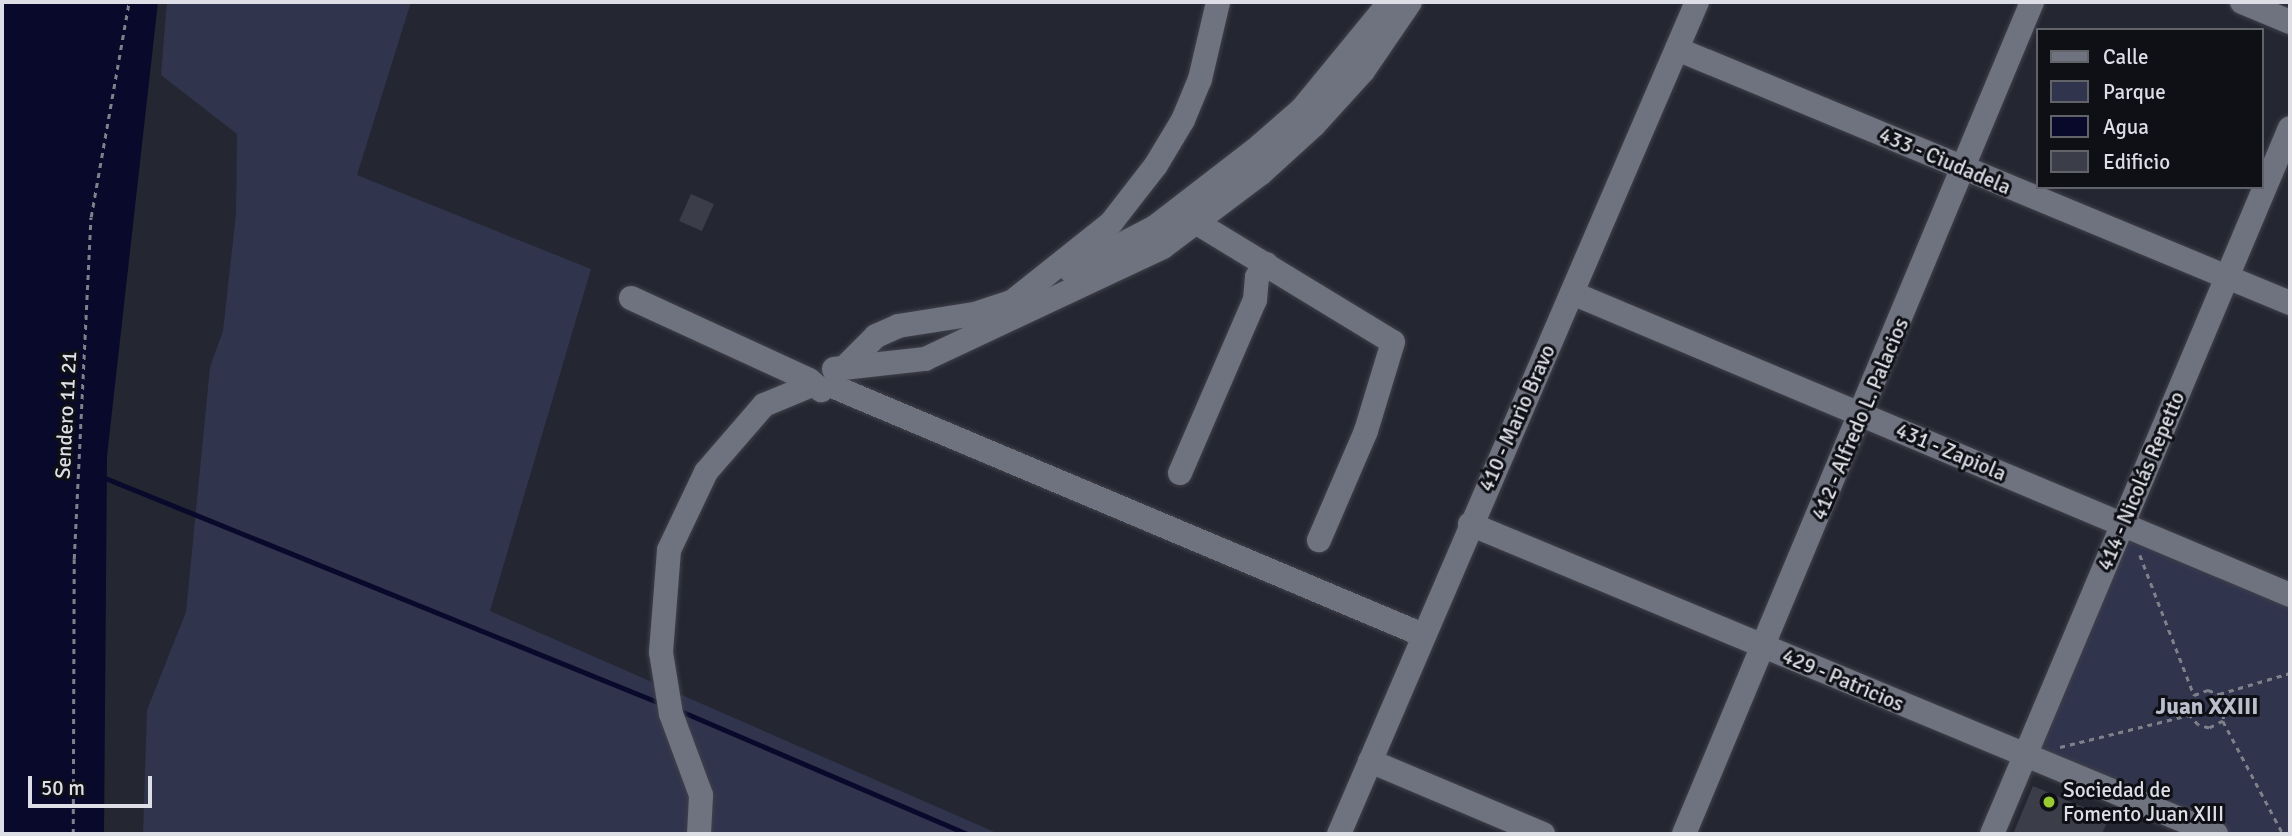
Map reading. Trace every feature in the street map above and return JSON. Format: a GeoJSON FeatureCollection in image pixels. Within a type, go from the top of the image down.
{"type":"FeatureCollection","features":[{"type":"Feature","properties":{"kind":"street"},"geometry":{"type":"LineString","coordinates":[[827,377],[876,336],[898,326],[1014,309],[1111,223],[1156,164],[1183,120],[1200,79],[1218,2]]}},
{"type":"Feature","properties":{"kind":"street"},"geometry":{"type":"LineString","coordinates":[[1183,220],[1302,109],[1390,2]]}},
{"type":"Feature","properties":{"kind":"street"},"geometry":{"type":"LineString","coordinates":[[699,834],[701,795],[670,707],[661,652],[669,550],[706,472],[764,405],[827,377],[925,359],[1126,245],[1183,220],[1314,125],[1363,71],[1410,2]]}},
{"type":"Feature","properties":{"kind":"street","name":"410 - Mario Bravo"},"geometry":{"type":"LineString","coordinates":[[1339,834],[1470,524],[1697,2]]}},
{"type":"Feature","properties":{"kind":"street","name":"412 - Alfredo L. Palacios"},"geometry":{"type":"LineString","coordinates":[[1684,834],[1863,415],[2032,2]]}},
{"type":"Feature","properties":{"kind":"street"},"geometry":{"type":"LineString","coordinates":[[2242,2],[2290,22]]}},
{"type":"Feature","properties":{"kind":"street","name":"433 - Ciudadela"},"geometry":{"type":"LineString","coordinates":[[1677,50],[2290,303]]}},
{"type":"Feature","properties":{"kind":"street","name":"414 - Nicolás Repetto"},"geometry":{"type":"LineString","coordinates":[[1992,834],[2126,525],[2290,128]]}},
{"type":"Feature","properties":{"kind":"street"},"geometry":{"type":"LineString","coordinates":[[1183,220],[1262,271],[1385,335],[1393,349],[1366,432],[1320,540]]}},
{"type":"Feature","properties":{"kind":"street"},"geometry":{"type":"LineString","coordinates":[[1181,472],[1255,300],[1262,271]]}},
{"type":"Feature","properties":{"kind":"street","name":"431 - Zapiola"},"geometry":{"type":"LineString","coordinates":[[1572,293],[2290,595]]}},
{"type":"Feature","properties":{"kind":"street"},"geometry":{"type":"LineString","coordinates":[[631,298],[827,377],[1423,635]]}},
{"type":"Feature","properties":{"kind":"street","name":"429 - Patricios"},"geometry":{"type":"LineString","coordinates":[[1470,524],[2216,834]]}},
{"type":"Feature","properties":{"kind":"street"},"geometry":{"type":"LineString","coordinates":[[1370,761],[1543,834]]}},
{"type":"Feature","properties":{"kind":"path","name":"Sendero 11 21"},"geometry":{"type":"LineString","coordinates":[[73,834],[72,673],[91,217],[129,2]]}},
{"type":"Feature","properties":{"kind":"path"},"geometry":{"type":"LineString","coordinates":[[2126,525],[2194,695],[2189,715]]}},
{"type":"Feature","properties":{"kind":"path"},"geometry":{"type":"LineString","coordinates":[[2219,694],[2290,673]]}},
{"type":"Feature","properties":{"kind":"path"},"geometry":{"type":"LineString","coordinates":[[2194,695],[2208,690],[2219,694],[2226,704],[2222,721],[2283,834]]}},
{"type":"Feature","properties":{"kind":"path"},"geometry":{"type":"LineString","coordinates":[[2025,756],[2189,715]]}},
{"type":"Feature","properties":{"kind":"path"},"geometry":{"type":"LineString","coordinates":[[2189,715],[2198,726],[2209,728],[2222,721]]}},
{"type":"Feature","properties":{"kind":"green space"},"geometry":{"type":"Polygon","coordinates":[[[167,2],[411,2],[357,175],[591,269],[490,611],[999,834],[143,834],[147,710],[186,612],[210,367],[223,331],[236,214],[237,134],[161,75],[167,2]]]}},
{"type":"Feature","properties":{"kind":"green space"},"geometry":{"type":"Polygon","coordinates":[[[2130,535],[2290,603],[2290,834],[2228,834],[2036,756],[2130,535]]]}},
{"type":"Feature","properties":{"kind":"water"},"geometry":{"type":"Polygon","coordinates":[[[2,2],[158,2],[107,456],[104,834],[2,834],[2,2]]]}},
{"type":"Feature","properties":{"kind":"building"},"geometry":{"type":"Polygon","coordinates":[[[691,194],[714,204],[702,231],[679,221],[691,194]]]}},
{"type":"Feature","properties":{"kind":"building","name":"Sociedad de Fomento Juan XIII"},"geometry":{"type":"Polygon","coordinates":[[[2033,786],[2109,818],[2102,834],[2013,834],[2033,786]]]}},
{"type":"Feature","properties":{"kind":"waterway"},"geometry":{"type":"LineString","coordinates":[[100,476],[662,704]]}},
{"type":"Feature","properties":{"kind":"waterway"},"geometry":{"type":"LineString","coordinates":[[678,710],[967,834]]}},
{"type":"Feature","properties":{"kind":"place","name":"Sociedad de Fomento Juan XIII"},"geometry":{"type":"Point","coordinates":[2049,802]}},
{"type":"Feature","properties":{"kind":"district","name":"Juan XXIII"},"geometry":{"type":"Point","coordinates":[2207,707]}}]}
